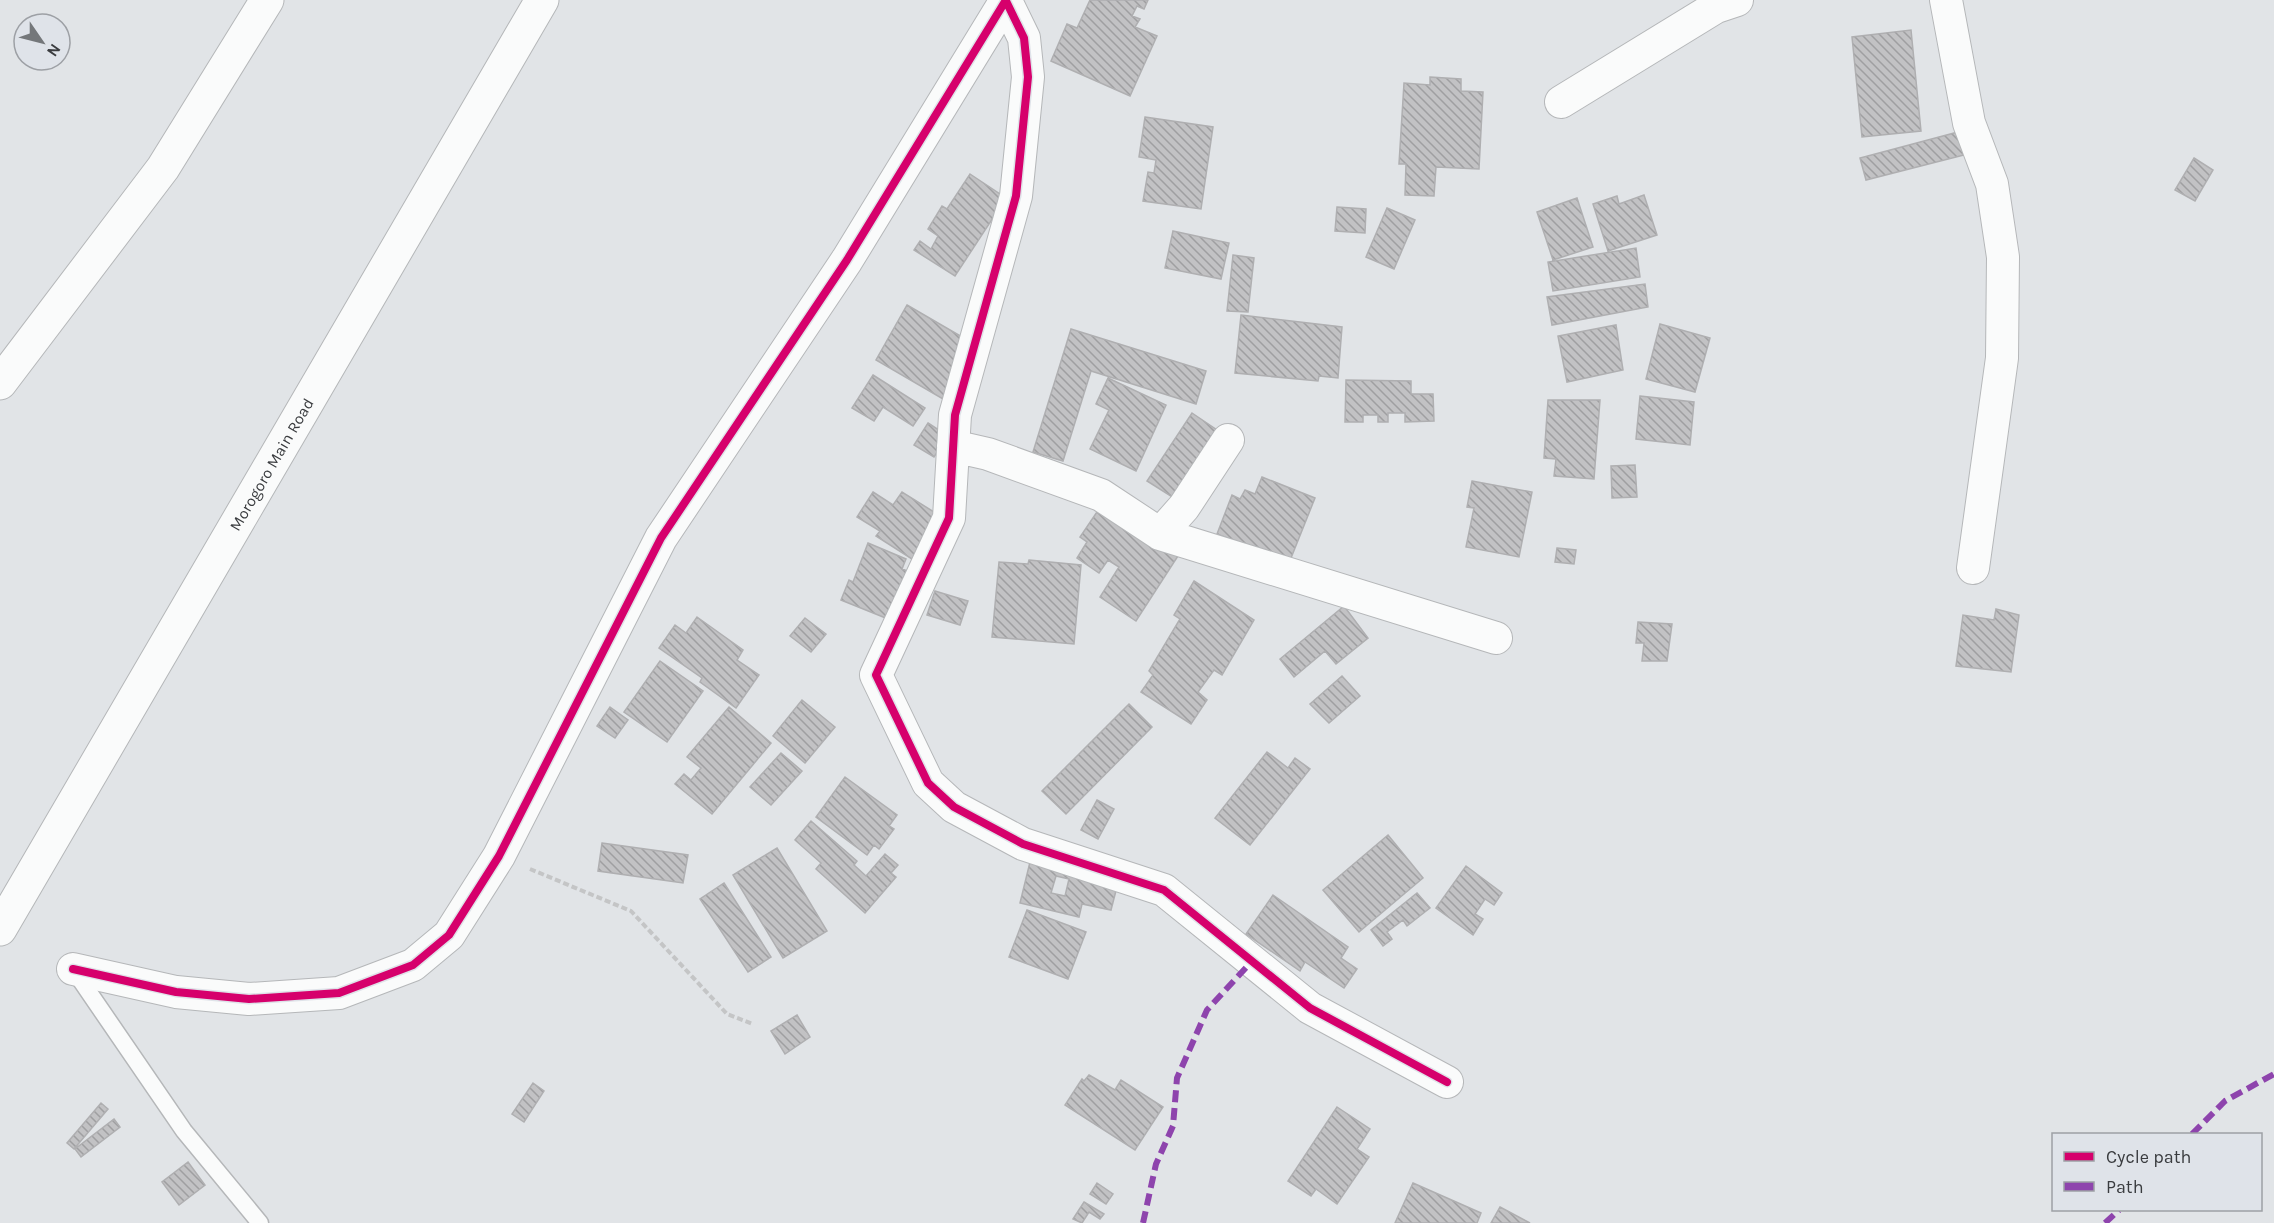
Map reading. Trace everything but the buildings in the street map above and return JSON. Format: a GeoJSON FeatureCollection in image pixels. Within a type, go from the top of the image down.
{"type":"FeatureCollection","features":[{"type":"Feature","properties":{"kind":"highway"},"geometry":{"type":"LineString","coordinates":[[0,383],[163,168],[267,0]]}},
{"type":"Feature","properties":{"kind":"highway","name":"Morogoro Main Road"},"geometry":{"type":"LineString","coordinates":[[0,929],[542,0]]}},
{"type":"Feature","properties":{"kind":"street"},"geometry":{"type":"LineString","coordinates":[[1562,102],[1716,7],[1737,0]]}},
{"type":"Feature","properties":{"kind":"street"},"geometry":{"type":"LineString","coordinates":[[1946,0],[1969,123],[1992,184],[2003,257],[2002,358],[1973,568]]}},
{"type":"Feature","properties":{"kind":"street"},"geometry":{"type":"LineString","coordinates":[[1006,1],[1024,38],[1028,77],[1016,196],[955,416],[949,518],[876,675],[928,783],[954,807],[1023,844],[1164,890],[1310,1008],[1447,1082]]}},
{"type":"Feature","properties":{"kind":"street"},"geometry":{"type":"LineString","coordinates":[[73,969],[176,992],[249,999],[339,993],[413,965],[449,935],[500,856],[661,538],[847,260],[1006,1]]}},
{"type":"Feature","properties":{"kind":"street"},"geometry":{"type":"LineString","coordinates":[[1161,534],[1184,507],[1228,440]]}},
{"type":"Feature","properties":{"kind":"street"},"geometry":{"type":"LineString","coordinates":[[953,446],[988,454],[1101,495],[1161,534],[1496,638]]}},
{"type":"Feature","properties":{"kind":"lane"},"geometry":{"type":"LineString","coordinates":[[73,969],[184,1131],[260,1223]]}},
{"type":"Feature","properties":{"kind":"path"},"geometry":{"type":"LineString","coordinates":[[500,856],[631,911],[727,1014],[753,1024]]}},
{"type":"Feature","properties":{"kind":"marked path"},"geometry":{"type":"LineString","coordinates":[[1143,1223],[1156,1164],[1173,1126],[1177,1078],[1207,1010],[1253,960]]}},
{"type":"Feature","properties":{"kind":"marked path"},"geometry":{"type":"LineString","coordinates":[[2193,1133],[2225,1101],[2274,1074]]}},
{"type":"Feature","properties":{"kind":"marked path"},"geometry":{"type":"LineString","coordinates":[[2105,1223],[2118,1211]]}},
{"type":"Feature","properties":{"kind":"cycle path"},"geometry":{"type":"LineString","coordinates":[[73,969],[176,992],[249,999],[339,993],[413,965],[449,935],[499,856],[661,538],[847,260],[1006,0]]}},
{"type":"Feature","properties":{"kind":"cycle path"},"geometry":{"type":"LineString","coordinates":[[1006,1],[1024,38],[1028,77],[1016,196],[955,415],[949,518],[876,675],[928,783],[954,807],[1023,844],[1164,890],[1310,1008],[1447,1082]]}}]}
